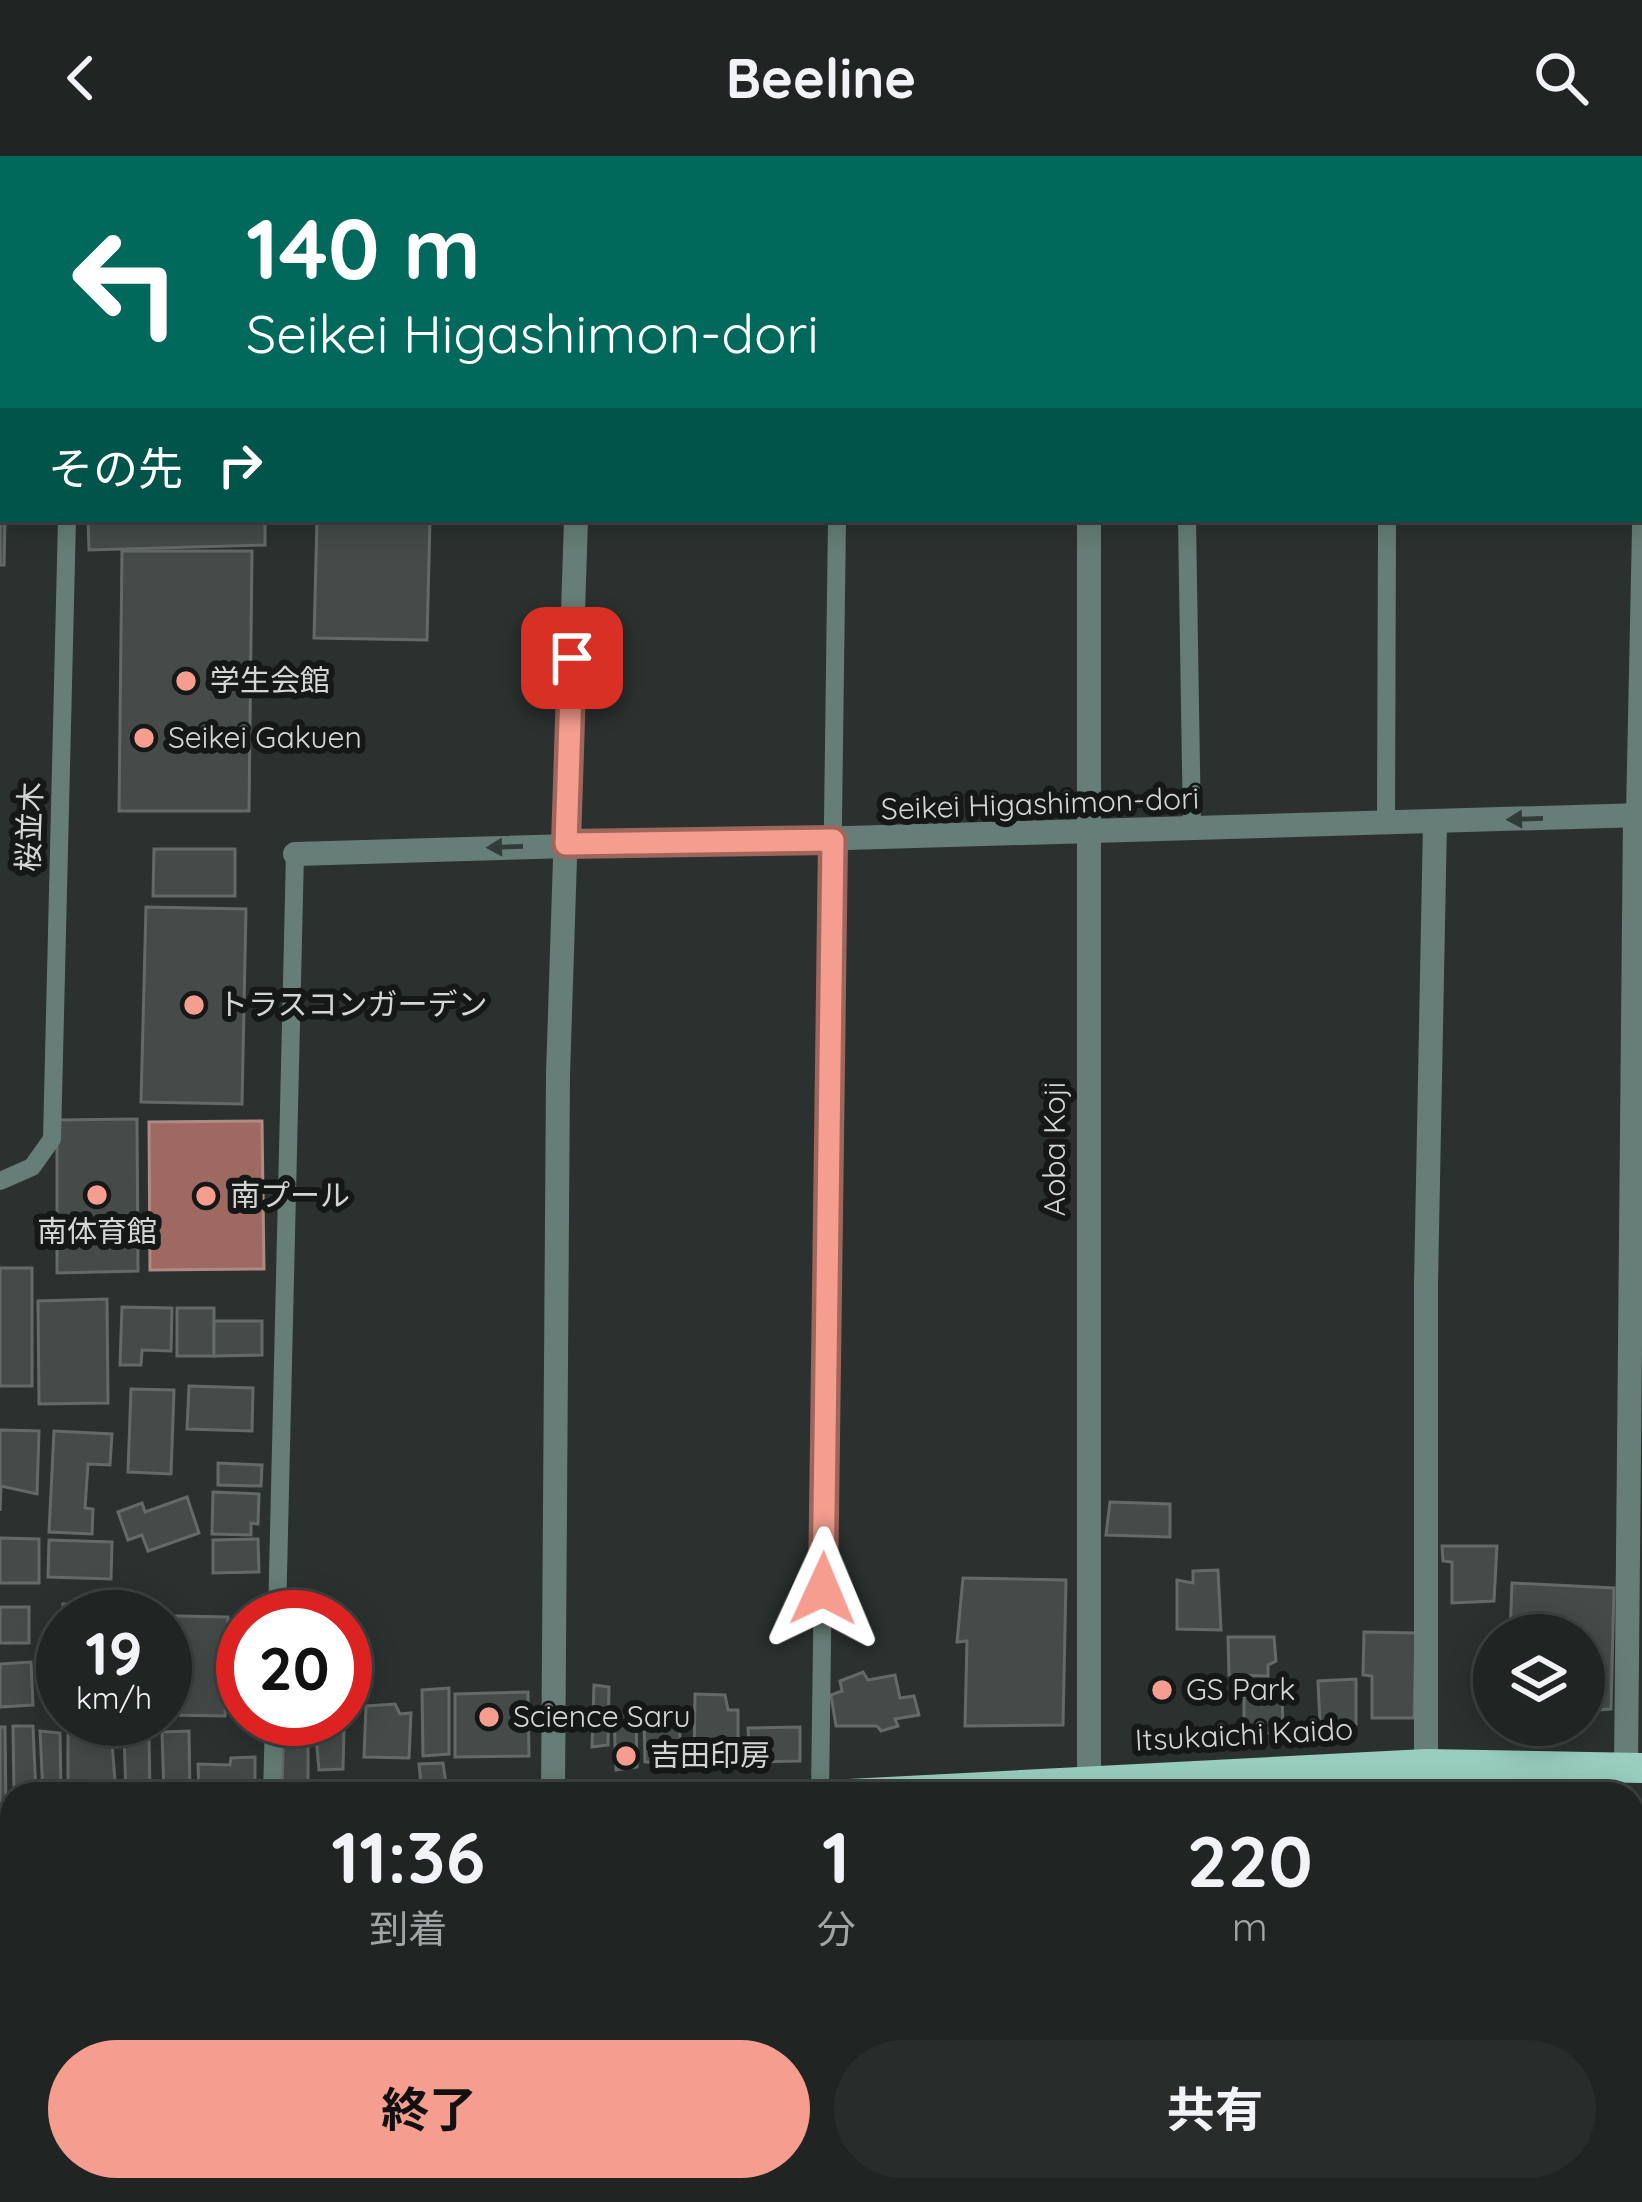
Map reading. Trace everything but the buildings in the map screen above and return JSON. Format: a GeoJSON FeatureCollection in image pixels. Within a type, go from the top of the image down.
{"type":"FeatureCollection","features":[{"type":"Feature","properties":{"kind":"main road","name":"Itsukaichi Kaido"},"geometry":{"type":"LineString","coordinates":[[1049,1782],[1089,1778],[1248,1782],[1426,1763],[1524,1779],[1634,1767]]}},
{"type":"Feature","properties":{"kind":"street"},"geometry":{"type":"LineString","coordinates":[[554,1782],[558,1075],[576,522]]}},
{"type":"Feature","properties":{"kind":"street","name":"Aoba Koji"},"geometry":{"type":"LineString","coordinates":[[1089,522],[1089,1778]]}},
{"type":"Feature","properties":{"kind":"street","name":"Seikei Higashimon-dori"},"geometry":{"type":"LineString","coordinates":[[295,854],[1638,815]]}},
{"type":"Feature","properties":{"kind":"street"},"geometry":{"type":"LineString","coordinates":[[1634,1767],[1638,815]]}},
{"type":"Feature","properties":{"kind":"street"},"geometry":{"type":"LineString","coordinates":[[1426,1763],[1426,1284],[1435,821]]}},
{"type":"Feature","properties":{"kind":"lane","name":"桜並木"},"geometry":{"type":"LineString","coordinates":[[0,1181],[32,1166],[52,1139],[67,522]]}},
{"type":"Feature","properties":{"kind":"lane"},"geometry":{"type":"LineString","coordinates":[[820,1782],[837,522]]}},
{"type":"Feature","properties":{"kind":"lane"},"geometry":{"type":"LineString","coordinates":[[1187,522],[1192,829]]}},
{"type":"Feature","properties":{"kind":"lane"},"geometry":{"type":"LineString","coordinates":[[1386,824],[1388,522]]}},
{"type":"Feature","properties":{"kind":"lane"},"geometry":{"type":"LineString","coordinates":[[1638,815],[1641,522]]}},
{"type":"Feature","properties":{"kind":"lane"},"geometry":{"type":"LineString","coordinates":[[278,1590],[295,854]]}},
{"type":"Feature","properties":{"kind":"lane"},"geometry":{"type":"LineString","coordinates":[[272,1782],[273,1746]]}},
{"type":"Feature","properties":{"kind":"shaded area","name":"南プール"},"geometry":{"type":"Polygon","coordinates":[[[262,1121],[264,1269],[150,1270],[149,1122],[262,1121]]]}},
{"type":"Feature","properties":{"kind":"place","name":"学生会館"},"geometry":{"type":"Point","coordinates":[186,681]}},
{"type":"Feature","properties":{"kind":"place","name":"Seikei Gakuen"},"geometry":{"type":"Point","coordinates":[144,738]}},
{"type":"Feature","properties":{"kind":"place","name":"トラスコンガーデン"},"geometry":{"type":"Point","coordinates":[194,1005]}},
{"type":"Feature","properties":{"kind":"place","name":"南体育館"},"geometry":{"type":"Point","coordinates":[97,1195]}},
{"type":"Feature","properties":{"kind":"place","name":"南プール"},"geometry":{"type":"Point","coordinates":[206,1196]}},
{"type":"Feature","properties":{"kind":"place","name":"GS Park"},"geometry":{"type":"Point","coordinates":[1162,1690]}},
{"type":"Feature","properties":{"kind":"place","name":"Science Saru"},"geometry":{"type":"Point","coordinates":[489,1717]}},
{"type":"Feature","properties":{"kind":"place","name":"吉田印房"},"geometry":{"type":"Point","coordinates":[626,1756]}},
{"type":"Feature","properties":{"kind":"route"},"geometry":{"type":"LineString","coordinates":[[572,658],[566,844],[833,840],[823,1589]]}}]}
